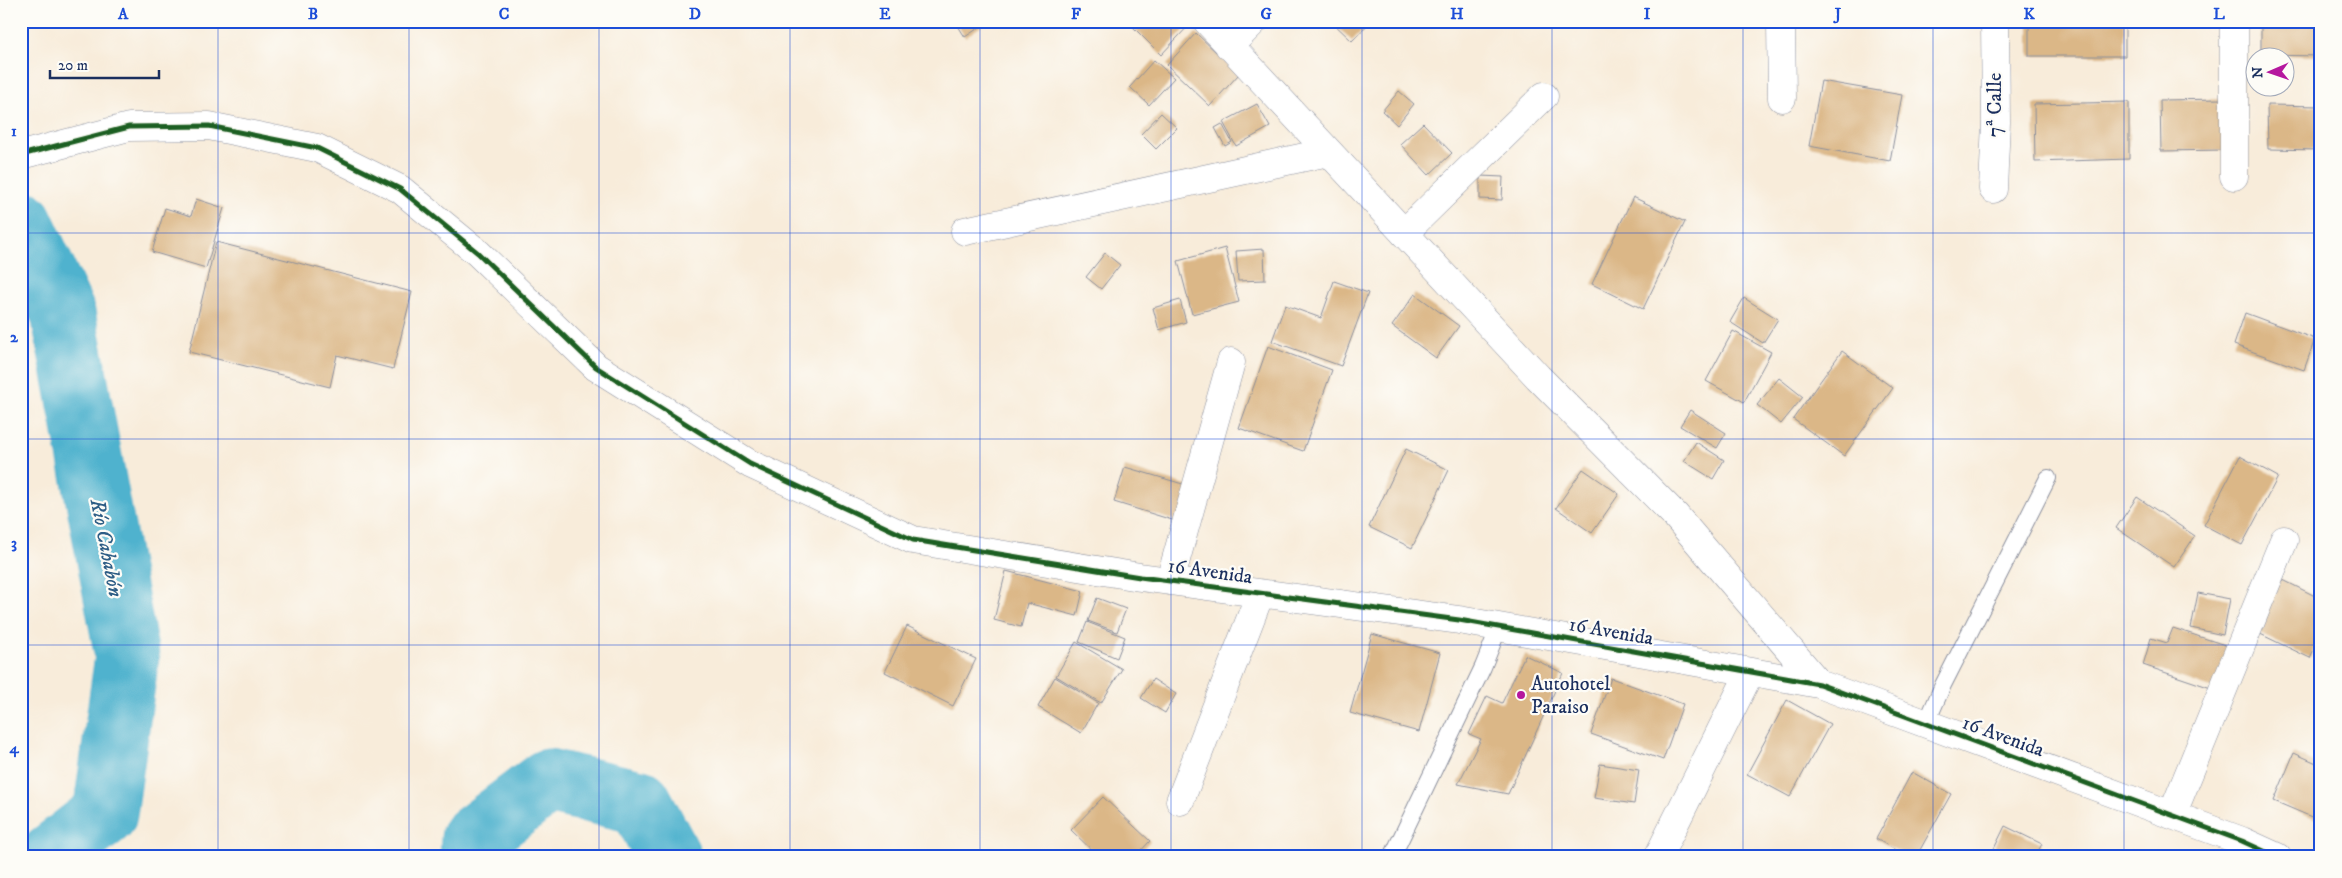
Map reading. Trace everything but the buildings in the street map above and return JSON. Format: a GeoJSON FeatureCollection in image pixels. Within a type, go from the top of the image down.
{"type":"FeatureCollection","features":[{"type":"Feature","properties":{"kind":"street"},"geometry":{"type":"LineString","coordinates":[[1207,21],[1538,377],[1675,515],[1819,684]]}},
{"type":"Feature","properties":{"kind":"street"},"geometry":{"type":"LineString","coordinates":[[1229,46],[1254,21]]}},
{"type":"Feature","properties":{"kind":"street"},"geometry":{"type":"LineString","coordinates":[[1781,21],[1782,98]]}},
{"type":"Feature","properties":{"kind":"street","name":"7ª Calle"},"geometry":{"type":"LineString","coordinates":[[1993,189],[1996,122],[1996,21]]}},
{"type":"Feature","properties":{"kind":"street"},"geometry":{"type":"LineString","coordinates":[[2234,21],[2234,176]]}},
{"type":"Feature","properties":{"kind":"street"},"geometry":{"type":"LineString","coordinates":[[1404,233],[1544,96]]}},
{"type":"Feature","properties":{"kind":"street","name":"16 Avenida"},"geometry":{"type":"LineString","coordinates":[[23,154],[129,127],[209,126],[317,148],[400,189],[478,253],[596,367],[750,464],[913,540],[1170,582],[1500,627],[1819,684],[2242,841],[2277,857]]}},
{"type":"Feature","properties":{"kind":"street"},"geometry":{"type":"LineString","coordinates":[[965,230],[1328,152]]}},
{"type":"Feature","properties":{"kind":"street"},"geometry":{"type":"LineString","coordinates":[[1170,582],[1231,362]]}},
{"type":"Feature","properties":{"kind":"street"},"geometry":{"type":"LineString","coordinates":[[2172,815],[2284,540]]}},
{"type":"Feature","properties":{"kind":"street"},"geometry":{"type":"LineString","coordinates":[[1180,801],[1260,594]]}},
{"type":"Feature","properties":{"kind":"street"},"geometry":{"type":"LineString","coordinates":[[1658,857],[1750,672]]}},
{"type":"Feature","properties":{"kind":"lane"},"geometry":{"type":"LineString","coordinates":[[1926,724],[1943,685],[2048,478]]}},
{"type":"Feature","properties":{"kind":"lane"},"geometry":{"type":"LineString","coordinates":[[1392,857],[1483,667],[1500,627]]}},
{"type":"Feature","properties":{"kind":"waterway","name":"Río Cahabón"},"geometry":{"type":"LineString","coordinates":[[21,222],[63,313],[127,656],[105,814],[50,857]]}},
{"type":"Feature","properties":{"kind":"waterway","name":"Río Cahabón"},"geometry":{"type":"LineString","coordinates":[[472,857],[473,838],[548,781],[640,802],[669,857]]}},
{"type":"Feature","properties":{"kind":"cycle path"},"geometry":{"type":"LineString","coordinates":[[21,155],[129,127],[209,126],[317,148],[400,189],[478,253],[596,367],[750,464],[913,540],[1140,577],[1459,620],[1819,684],[2242,841],[2277,857]]}},
{"type":"Feature","properties":{"kind":"place","name":"Autohotel Paraiso"},"geometry":{"type":"Point","coordinates":[1521,695]}}]}
